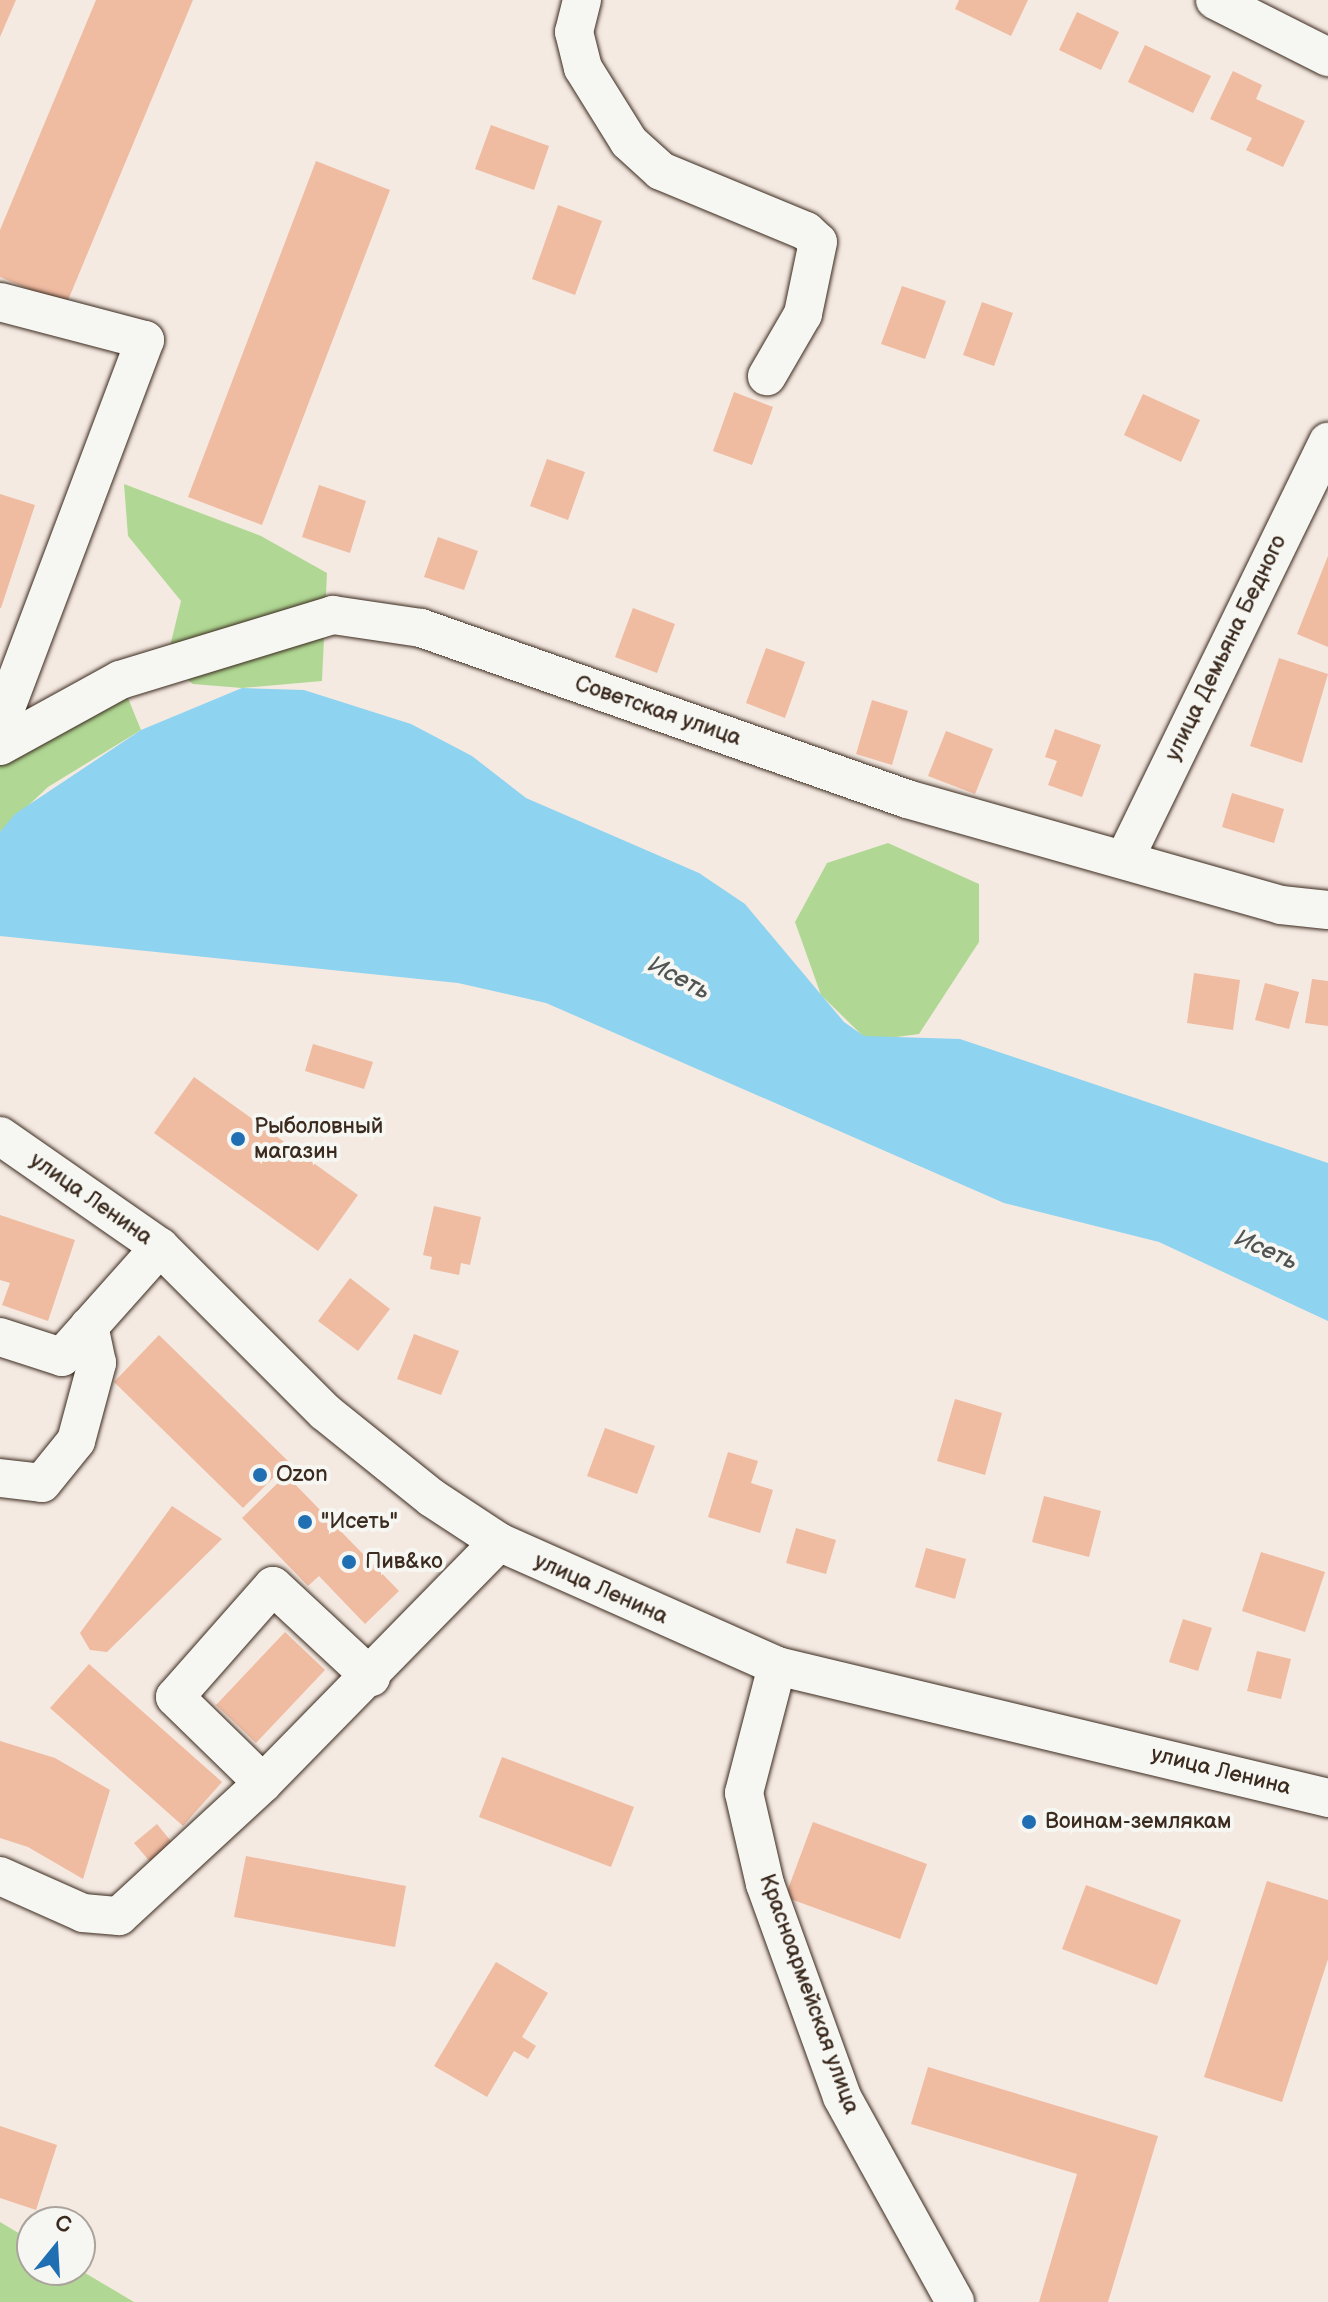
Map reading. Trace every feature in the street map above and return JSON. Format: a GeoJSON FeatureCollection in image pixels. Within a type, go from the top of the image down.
{"type":"FeatureCollection","features":[{"type":"Feature","properties":{"kind":"street"},"geometry":{"type":"LineString","coordinates":[[582,0],[574,32],[583,68],[629,142],[661,171],[806,231],[818,242],[803,314],[767,376]]}},
{"type":"Feature","properties":{"kind":"street"},"geometry":{"type":"LineString","coordinates":[[1215,0],[1328,57]]}},
{"type":"Feature","properties":{"kind":"street"},"geometry":{"type":"LineString","coordinates":[[0,302],[145,340],[0,723]]}},
{"type":"Feature","properties":{"kind":"street","name":"улица Демьяна Бедного"},"geometry":{"type":"LineString","coordinates":[[1126,856],[1328,442]]}},
{"type":"Feature","properties":{"kind":"street","name":"Советская улица"},"geometry":{"type":"LineString","coordinates":[[0,746],[120,680],[333,615],[421,628],[907,799],[1126,856],[1281,905],[1328,910]]}},
{"type":"Feature","properties":{"kind":"street","name":"улица Ленина"},"geometry":{"type":"LineString","coordinates":[[0,1136],[160,1247],[325,1412],[432,1498],[499,1542],[777,1666],[1328,1798]]}},
{"type":"Feature","properties":{"kind":"street"},"geometry":{"type":"LineString","coordinates":[[0,1337],[62,1357],[160,1247]]}},
{"type":"Feature","properties":{"kind":"street"},"geometry":{"type":"LineString","coordinates":[[0,1478],[42,1483],[76,1441],[97,1363],[89,1326]]}},
{"type":"Feature","properties":{"kind":"street"},"geometry":{"type":"LineString","coordinates":[[0,1876],[83,1913],[119,1916],[263,1783],[371,1677],[499,1542]]}},
{"type":"Feature","properties":{"kind":"street"},"geometry":{"type":"LineString","coordinates":[[263,1783],[175,1697],[273,1586],[371,1677]]}},
{"type":"Feature","properties":{"kind":"street","name":"Красноармейская улица"},"geometry":{"type":"LineString","coordinates":[[777,1666],[744,1793],[765,1884],[842,2097],[955,2302]]}},
{"type":"Feature","properties":{"kind":"green space"},"geometry":{"type":"Polygon","coordinates":[[[124,484],[261,536],[327,573],[322,681],[242,688],[193,684],[166,663],[181,601],[128,536],[124,484]]]}},
{"type":"Feature","properties":{"kind":"green space"},"geometry":{"type":"Polygon","coordinates":[[[93,688],[128,698],[141,730],[48,787],[0,832],[0,764],[93,688]]]}},
{"type":"Feature","properties":{"kind":"green space"},"geometry":{"type":"Polygon","coordinates":[[[888,843],[979,884],[979,942],[919,1034],[864,1037],[821,995],[795,922],[827,863],[888,843]]]}},
{"type":"Feature","properties":{"kind":"green space"},"geometry":{"type":"Polygon","coordinates":[[[0,2222],[16,2232],[16,2286],[96,2286],[96,2279],[134,2302],[0,2302],[0,2222]]]}},
{"type":"Feature","properties":{"kind":"water","name":"Исеть"},"geometry":{"type":"Polygon","coordinates":[[[242,688],[304,690],[411,724],[472,756],[526,798],[699,873],[745,904],[844,1022],[864,1036],[960,1039],[1328,1163],[1328,1321],[1159,1242],[1004,1203],[546,1003],[458,983],[0,936],[0,832],[15,814],[141,730],[242,688]]]}},
{"type":"Feature","properties":{"kind":"building"},"geometry":{"type":"Polygon","coordinates":[[[0,0],[16,0],[0,37],[0,0]]]}},
{"type":"Feature","properties":{"kind":"building"},"geometry":{"type":"Polygon","coordinates":[[[96,0],[193,0],[66,305],[0,277],[0,230],[96,0]]]}},
{"type":"Feature","properties":{"kind":"building"},"geometry":{"type":"Polygon","coordinates":[[[959,0],[1028,0],[1011,36],[955,9],[959,0]]]}},
{"type":"Feature","properties":{"kind":"building"},"geometry":{"type":"Polygon","coordinates":[[[1077,12],[1119,32],[1101,70],[1059,50],[1077,12]]]}},
{"type":"Feature","properties":{"kind":"building"},"geometry":{"type":"Polygon","coordinates":[[[1145,45],[1211,76],[1193,113],[1128,82],[1145,45]]]}},
{"type":"Feature","properties":{"kind":"building"},"geometry":{"type":"Polygon","coordinates":[[[1233,71],[1262,85],[1256,99],[1305,121],[1283,167],[1246,150],[1252,138],[1210,119],[1233,71]]]}},
{"type":"Feature","properties":{"kind":"building"},"geometry":{"type":"Polygon","coordinates":[[[491,125],[549,146],[534,190],[475,169],[491,125]]]}},
{"type":"Feature","properties":{"kind":"building"},"geometry":{"type":"Polygon","coordinates":[[[316,161],[390,190],[262,525],[188,497],[316,161]]]}},
{"type":"Feature","properties":{"kind":"building"},"geometry":{"type":"Polygon","coordinates":[[[558,205],[602,221],[575,295],[532,279],[558,205]]]}},
{"type":"Feature","properties":{"kind":"building"},"geometry":{"type":"Polygon","coordinates":[[[902,286],[946,301],[925,359],[881,344],[902,286]]]}},
{"type":"Feature","properties":{"kind":"building"},"geometry":{"type":"Polygon","coordinates":[[[982,302],[1013,313],[994,366],[963,355],[982,302]]]}},
{"type":"Feature","properties":{"kind":"building"},"geometry":{"type":"Polygon","coordinates":[[[734,392],[773,407],[752,465],[713,451],[734,392]]]}},
{"type":"Feature","properties":{"kind":"building"},"geometry":{"type":"Polygon","coordinates":[[[1143,394],[1200,420],[1181,462],[1124,435],[1143,394]]]}},
{"type":"Feature","properties":{"kind":"building"},"geometry":{"type":"Polygon","coordinates":[[[547,459],[585,472],[568,520],[530,506],[547,459]]]}},
{"type":"Feature","properties":{"kind":"building"},"geometry":{"type":"Polygon","coordinates":[[[319,485],[366,501],[350,553],[302,537],[319,485]]]}},
{"type":"Feature","properties":{"kind":"building"},"geometry":{"type":"Polygon","coordinates":[[[0,494],[35,505],[1,608],[0,608],[0,494]]]}},
{"type":"Feature","properties":{"kind":"building"},"geometry":{"type":"Polygon","coordinates":[[[438,537],[478,551],[464,590],[424,577],[438,537]]]}},
{"type":"Feature","properties":{"kind":"building"},"geometry":{"type":"Polygon","coordinates":[[[1328,556],[1328,647],[1297,634],[1328,556]]]}},
{"type":"Feature","properties":{"kind":"building"},"geometry":{"type":"Polygon","coordinates":[[[633,608],[675,624],[657,673],[615,657],[633,608]]]}},
{"type":"Feature","properties":{"kind":"building"},"geometry":{"type":"Polygon","coordinates":[[[766,648],[805,662],[785,718],[746,703],[766,648]]]}},
{"type":"Feature","properties":{"kind":"building"},"geometry":{"type":"Polygon","coordinates":[[[1279,658],[1328,674],[1302,763],[1250,746],[1279,658]]]}},
{"type":"Feature","properties":{"kind":"building"},"geometry":{"type":"Polygon","coordinates":[[[872,700],[908,711],[892,765],[856,754],[872,700]]]}},
{"type":"Feature","properties":{"kind":"building"},"geometry":{"type":"Polygon","coordinates":[[[1055,729],[1101,745],[1082,797],[1048,785],[1057,761],[1045,757],[1055,729]]]}},
{"type":"Feature","properties":{"kind":"building"},"geometry":{"type":"Polygon","coordinates":[[[946,731],[993,749],[975,794],[928,776],[946,731]]]}},
{"type":"Feature","properties":{"kind":"building"},"geometry":{"type":"Polygon","coordinates":[[[1232,793],[1284,809],[1274,843],[1222,827],[1232,793]]]}},
{"type":"Feature","properties":{"kind":"building"},"geometry":{"type":"Polygon","coordinates":[[[1194,973],[1240,980],[1233,1030],[1187,1023],[1194,973]]]}},
{"type":"Feature","properties":{"kind":"building"},"geometry":{"type":"Polygon","coordinates":[[[1312,979],[1328,981],[1328,1026],[1305,1023],[1312,979]]]}},
{"type":"Feature","properties":{"kind":"building"},"geometry":{"type":"Polygon","coordinates":[[[1265,983],[1299,992],[1289,1029],[1255,1020],[1265,983]]]}},
{"type":"Feature","properties":{"kind":"building"},"geometry":{"type":"Polygon","coordinates":[[[313,1044],[373,1062],[364,1089],[305,1071],[313,1044]]]}},
{"type":"Feature","properties":{"kind":"building"},"geometry":{"type":"Polygon","coordinates":[[[194,1077],[358,1195],[318,1251],[154,1133],[194,1077]]]}},
{"type":"Feature","properties":{"kind":"building"},"geometry":{"type":"Polygon","coordinates":[[[434,1206],[481,1217],[470,1265],[461,1263],[459,1275],[430,1269],[432,1257],[423,1255],[434,1206]]]}},
{"type":"Feature","properties":{"kind":"building"},"geometry":{"type":"Polygon","coordinates":[[[0,1215],[75,1240],[48,1321],[2,1305],[10,1283],[0,1280],[0,1215]]]}},
{"type":"Feature","properties":{"kind":"building"},"geometry":{"type":"Polygon","coordinates":[[[350,1278],[390,1309],[358,1351],[318,1321],[350,1278]]]}},
{"type":"Feature","properties":{"kind":"building"},"geometry":{"type":"Polygon","coordinates":[[[414,1334],[459,1351],[441,1395],[397,1379],[414,1334]]]}},
{"type":"Feature","properties":{"kind":"building"},"geometry":{"type":"Polygon","coordinates":[[[159,1335],[289,1462],[243,1508],[114,1382],[159,1335]]]}},
{"type":"Feature","properties":{"kind":"building"},"geometry":{"type":"Polygon","coordinates":[[[955,1399],[1002,1413],[985,1475],[937,1461],[955,1399]]]}},
{"type":"Feature","properties":{"kind":"building"},"geometry":{"type":"Polygon","coordinates":[[[605,1428],[655,1446],[637,1494],[587,1476],[605,1428]]]}},
{"type":"Feature","properties":{"kind":"building"},"geometry":{"type":"Polygon","coordinates":[[[728,1452],[758,1461],[751,1483],[773,1490],[760,1533],[708,1517],[728,1452]]]}},
{"type":"Feature","properties":{"kind":"building"},"geometry":{"type":"Polygon","coordinates":[[[286,1475],[399,1591],[365,1624],[319,1576],[308,1586],[242,1518],[286,1475]]]}},
{"type":"Feature","properties":{"kind":"building"},"geometry":{"type":"Polygon","coordinates":[[[1044,1496],[1101,1511],[1089,1557],[1032,1542],[1044,1496]]]}},
{"type":"Feature","properties":{"kind":"building"},"geometry":{"type":"Polygon","coordinates":[[[172,1506],[222,1539],[107,1652],[90,1650],[80,1633],[172,1506]]]}},
{"type":"Feature","properties":{"kind":"building"},"geometry":{"type":"Polygon","coordinates":[[[796,1528],[836,1540],[826,1574],[786,1563],[796,1528]]]}},
{"type":"Feature","properties":{"kind":"building"},"geometry":{"type":"Polygon","coordinates":[[[926,1548],[966,1559],[955,1599],[915,1587],[926,1548]]]}},
{"type":"Feature","properties":{"kind":"building"},"geometry":{"type":"Polygon","coordinates":[[[1261,1552],[1325,1572],[1305,1632],[1242,1611],[1261,1552]]]}},
{"type":"Feature","properties":{"kind":"building"},"geometry":{"type":"Polygon","coordinates":[[[1183,1619],[1212,1628],[1198,1671],[1169,1662],[1183,1619]]]}},
{"type":"Feature","properties":{"kind":"building"},"geometry":{"type":"Polygon","coordinates":[[[285,1632],[325,1670],[256,1743],[216,1705],[285,1632]]]}},
{"type":"Feature","properties":{"kind":"building"},"geometry":{"type":"Polygon","coordinates":[[[1257,1651],[1291,1659],[1281,1699],[1247,1691],[1257,1651]]]}},
{"type":"Feature","properties":{"kind":"building"},"geometry":{"type":"Polygon","coordinates":[[[89,1664],[222,1782],[183,1826],[50,1708],[89,1664]]]}},
{"type":"Feature","properties":{"kind":"building"},"geometry":{"type":"Polygon","coordinates":[[[0,1741],[55,1758],[110,1790],[83,1879],[28,1847],[0,1838],[0,1741]]]}},
{"type":"Feature","properties":{"kind":"building"},"geometry":{"type":"Polygon","coordinates":[[[502,1757],[634,1807],[611,1867],[479,1817],[502,1757]]]}},
{"type":"Feature","properties":{"kind":"building"},"geometry":{"type":"Polygon","coordinates":[[[813,1822],[927,1864],[900,1939],[785,1897],[813,1822]]]}},
{"type":"Feature","properties":{"kind":"building"},"geometry":{"type":"Polygon","coordinates":[[[157,1824],[174,1845],[152,1864],[134,1843],[157,1824]]]}},
{"type":"Feature","properties":{"kind":"building"},"geometry":{"type":"Polygon","coordinates":[[[246,1856],[406,1886],[395,1947],[234,1917],[246,1856]]]}},
{"type":"Feature","properties":{"kind":"building"},"geometry":{"type":"Polygon","coordinates":[[[1267,1881],[1328,1900],[1328,1959],[1282,2102],[1204,2077],[1267,1881]]]}},
{"type":"Feature","properties":{"kind":"building"},"geometry":{"type":"Polygon","coordinates":[[[1086,1885],[1181,1920],[1157,1985],[1062,1949],[1086,1885]]]}},
{"type":"Feature","properties":{"kind":"building"},"geometry":{"type":"Polygon","coordinates":[[[496,1962],[548,1993],[522,2037],[536,2046],[528,2059],[514,2051],[487,2097],[434,2066],[496,1962]]]}},
{"type":"Feature","properties":{"kind":"building"},"geometry":{"type":"Polygon","coordinates":[[[928,2067],[1158,2136],[1108,2302],[1039,2302],[1077,2174],[911,2124],[928,2067]]]}},
{"type":"Feature","properties":{"kind":"building"},"geometry":{"type":"Polygon","coordinates":[[[0,2126],[57,2145],[37,2206],[24,2206],[0,2198],[0,2126]]]}},
{"type":"Feature","properties":{"kind":"place","name":"Рыболовный магазин"},"geometry":{"type":"Point","coordinates":[238,1139]}},
{"type":"Feature","properties":{"kind":"place","name":"Ozon"},"geometry":{"type":"Point","coordinates":[260,1475]}},
{"type":"Feature","properties":{"kind":"place","name":"\"Исеть\""},"geometry":{"type":"Point","coordinates":[305,1522]}},
{"type":"Feature","properties":{"kind":"place","name":"Пив&ко"},"geometry":{"type":"Point","coordinates":[349,1562]}},
{"type":"Feature","properties":{"kind":"place","name":"Воинам-землякам"},"geometry":{"type":"Point","coordinates":[1029,1822]}}]}
